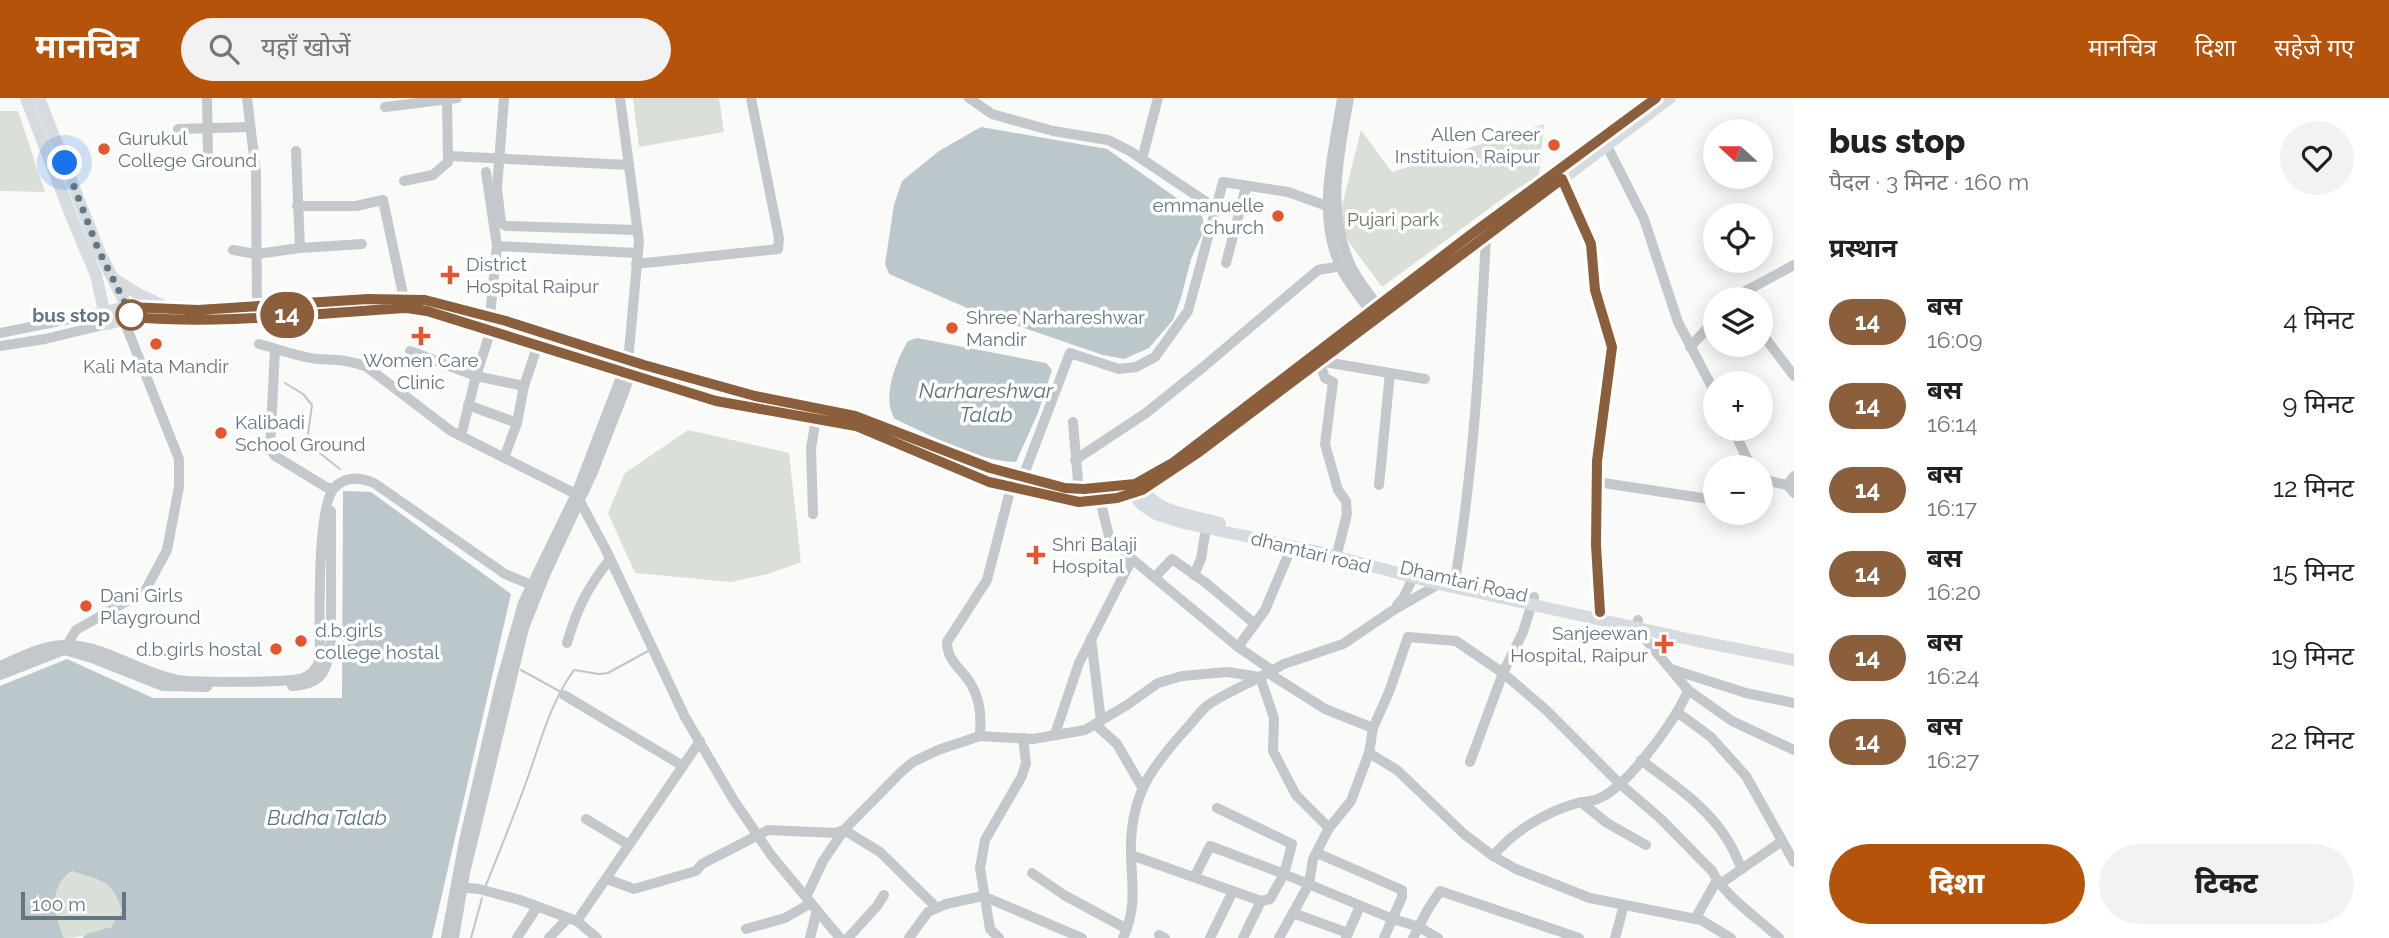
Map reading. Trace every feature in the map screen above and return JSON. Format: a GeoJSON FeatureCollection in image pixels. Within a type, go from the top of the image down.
{"type":"FeatureCollection","features":[{"type":"Feature","properties":{"kind":"main road"},"geometry":{"type":"LineString","coordinates":[[127,314],[209,319],[368,299],[404,299],[445,304],[538,344],[843,419],[955,469],[1079,495],[1099,494],[1135,488],[1199,452],[1319,361],[1469,236],[1656,98]]}},
{"type":"Feature","properties":{"kind":"main road"},"geometry":{"type":"LineString","coordinates":[[1135,488],[1174,462],[1295,368],[1486,237],[1670,98]]}},
{"type":"Feature","properties":{"kind":"main road"},"geometry":{"type":"LineString","coordinates":[[32,100],[127,314]]}},
{"type":"Feature","properties":{"kind":"main road"},"geometry":{"type":"LineString","coordinates":[[32,100],[62,193],[96,275],[106,318],[171,309],[257,312],[407,308],[491,323],[628,367],[716,401],[816,419],[843,419]]}},
{"type":"Feature","properties":{"kind":"main road"},"geometry":{"type":"LineString","coordinates":[[113,278],[138,294],[171,309]]}},
{"type":"Feature","properties":{"kind":"main road","name":"Dhamtari Road"},"geometry":{"type":"LineString","coordinates":[[1135,488],[1165,508],[1338,550],[1446,580]]}},
{"type":"Feature","properties":{"kind":"main road","name":"dhamtari road"},"geometry":{"type":"LineString","coordinates":[[1135,488],[1142,505],[1157,514],[1206,528],[1292,546],[1413,577],[1446,580],[1794,660]]}},
{"type":"Feature","properties":{"kind":"main road","name":"Dhamtari Road"},"geometry":{"type":"LineString","coordinates":[[1533,601],[1600,612],[1637,624],[1794,653]]}},
{"type":"Feature","properties":{"kind":"street"},"geometry":{"type":"LineString","coordinates":[[207,98],[208,156]]}},
{"type":"Feature","properties":{"kind":"street"},"geometry":{"type":"LineString","coordinates":[[247,98],[256,173],[257,312]]}},
{"type":"Feature","properties":{"kind":"street"},"geometry":{"type":"LineString","coordinates":[[390,103],[457,98]]}},
{"type":"Feature","properties":{"kind":"street"},"geometry":{"type":"LineString","coordinates":[[504,98],[497,188],[501,223],[506,226],[637,230]]}},
{"type":"Feature","properties":{"kind":"street"},"geometry":{"type":"LineString","coordinates":[[446,938],[517,652],[536,587],[578,498],[621,377],[628,367],[637,230],[620,98]]}},
{"type":"Feature","properties":{"kind":"street"},"geometry":{"type":"LineString","coordinates":[[636,264],[778,249],[779,238],[751,98]]}},
{"type":"Feature","properties":{"kind":"street"},"geometry":{"type":"LineString","coordinates":[[969,98],[992,114],[1053,131],[1108,140],[1142,159],[1215,208]]}},
{"type":"Feature","properties":{"kind":"street"},"geometry":{"type":"LineString","coordinates":[[1142,159],[1158,98]]}},
{"type":"Feature","properties":{"kind":"street"},"geometry":{"type":"LineString","coordinates":[[1342,98],[1329,178],[1327,206],[1330,236],[1341,266],[1377,312]]}},
{"type":"Feature","properties":{"kind":"street"},"geometry":{"type":"LineString","coordinates":[[1349,98],[1336,185],[1337,226],[1353,271],[1377,312]]}},
{"type":"Feature","properties":{"kind":"street"},"geometry":{"type":"LineString","coordinates":[[404,181],[433,175],[448,162],[447,99]]}},
{"type":"Feature","properties":{"kind":"street"},"geometry":{"type":"LineString","coordinates":[[178,129],[249,127]]}},
{"type":"Feature","properties":{"kind":"street"},"geometry":{"type":"LineString","coordinates":[[1607,146],[1644,219],[1678,322],[1703,371]]}},
{"type":"Feature","properties":{"kind":"street"},"geometry":{"type":"LineString","coordinates":[[296,151],[300,248]]}},
{"type":"Feature","properties":{"kind":"street"},"geometry":{"type":"LineString","coordinates":[[449,156],[629,165]]}},
{"type":"Feature","properties":{"kind":"street"},"geometry":{"type":"LineString","coordinates":[[461,436],[491,323],[496,246],[486,172]]}},
{"type":"Feature","properties":{"kind":"street"},"geometry":{"type":"LineString","coordinates":[[1562,179],[1591,244],[1595,290],[1612,347],[1597,482],[1596,545],[1600,612]]}},
{"type":"Feature","properties":{"kind":"street"},"geometry":{"type":"LineString","coordinates":[[980,736],[981,709],[971,684],[947,652],[947,642],[987,580],[1002,527],[1070,353],[1119,369],[1136,367],[1155,358],[1188,311],[1223,182],[1288,192],[1327,206]]}},
{"type":"Feature","properties":{"kind":"street"},"geometry":{"type":"LineString","coordinates":[[1226,264],[1247,187]]}},
{"type":"Feature","properties":{"kind":"street"},"geometry":{"type":"LineString","coordinates":[[297,206],[356,206],[383,200],[404,299]]}},
{"type":"Feature","properties":{"kind":"street"},"geometry":{"type":"LineString","coordinates":[[1032,873],[1125,934],[1133,907],[1134,810],[1142,787],[1166,751],[1199,713],[1284,664],[1343,644],[1392,611],[1446,580],[1464,530],[1479,366],[1486,237]]}},
{"type":"Feature","properties":{"kind":"street"},"geometry":{"type":"LineString","coordinates":[[233,250],[257,254],[362,244]]}},
{"type":"Feature","properties":{"kind":"street"},"geometry":{"type":"LineString","coordinates":[[496,246],[637,253]]}},
{"type":"Feature","properties":{"kind":"street"},"geometry":{"type":"LineString","coordinates":[[1753,287],[1794,265]]}},
{"type":"Feature","properties":{"kind":"street"},"geometry":{"type":"LineString","coordinates":[[1075,460],[1146,413],[1318,270],[1341,266]]}},
{"type":"Feature","properties":{"kind":"street"},"geometry":{"type":"LineString","coordinates":[[0,675],[66,648],[76,631],[145,592],[167,550],[179,487],[179,459],[127,314]]}},
{"type":"Feature","properties":{"kind":"street"},"geometry":{"type":"LineString","coordinates":[[0,333],[106,318]]}},
{"type":"Feature","properties":{"kind":"street"},"geometry":{"type":"LineString","coordinates":[[0,346],[45,339],[106,318]]}},
{"type":"Feature","properties":{"kind":"street"},"geometry":{"type":"LineString","coordinates":[[1690,346],[1703,332]]}},
{"type":"Feature","properties":{"kind":"street"},"geometry":{"type":"LineString","coordinates":[[259,344],[318,359],[338,359],[368,367],[435,420],[578,498],[610,558],[685,717],[733,799],[771,855],[840,938]]}},
{"type":"Feature","properties":{"kind":"street"},"geometry":{"type":"LineString","coordinates":[[504,458],[517,423],[524,386],[538,344]]}},
{"type":"Feature","properties":{"kind":"street"},"geometry":{"type":"LineString","coordinates":[[1773,345],[1790,364],[1794,376]]}},
{"type":"Feature","properties":{"kind":"street"},"geometry":{"type":"LineString","coordinates":[[275,349],[270,449],[275,456],[333,489]]}},
{"type":"Feature","properties":{"kind":"street"},"geometry":{"type":"LineString","coordinates":[[410,351],[476,376],[524,386]]}},
{"type":"Feature","properties":{"kind":"street"},"geometry":{"type":"LineString","coordinates":[[1338,550],[1347,514],[1346,500],[1338,490],[1325,444],[1333,382],[1325,378],[1319,361],[1425,379]]}},
{"type":"Feature","properties":{"kind":"street"},"geometry":{"type":"LineString","coordinates":[[1379,485],[1390,373]]}},
{"type":"Feature","properties":{"kind":"street"},"geometry":{"type":"LineString","coordinates":[[468,405],[517,423]]}},
{"type":"Feature","properties":{"kind":"street"},"geometry":{"type":"LineString","coordinates":[[813,514],[811,448],[816,419]]}},
{"type":"Feature","properties":{"kind":"street"},"geometry":{"type":"LineString","coordinates":[[1073,422],[1079,495]]}},
{"type":"Feature","properties":{"kind":"street"},"geometry":{"type":"LineString","coordinates":[[1773,483],[1790,489],[1794,475]]}},
{"type":"Feature","properties":{"kind":"street"},"geometry":{"type":"LineString","coordinates":[[0,666],[43,648],[86,648],[177,680],[288,680],[306,677],[317,667],[320,659],[325,513],[333,489],[342,482],[353,479],[365,479],[374,483],[494,568],[536,587]]}},
{"type":"Feature","properties":{"kind":"street"},"geometry":{"type":"LineString","coordinates":[[66,648],[163,685],[274,686],[303,685],[315,681],[325,670],[331,640],[331,509],[334,496],[342,482]]}},
{"type":"Feature","properties":{"kind":"street"},"geometry":{"type":"LineString","coordinates":[[1597,482],[1703,498]]}},
{"type":"Feature","properties":{"kind":"street"},"geometry":{"type":"LineString","coordinates":[[1099,494],[1109,536],[1132,559],[1268,674],[1325,709],[1373,728]]}},
{"type":"Feature","properties":{"kind":"street"},"geometry":{"type":"LineString","coordinates":[[1194,575],[1201,559],[1206,528]]}},
{"type":"Feature","properties":{"kind":"street"},"geometry":{"type":"LineString","coordinates":[[1238,647],[1265,610],[1292,546]]}},
{"type":"Feature","properties":{"kind":"street"},"geometry":{"type":"LineString","coordinates":[[567,643],[576,611],[587,588],[610,558]]}},
{"type":"Feature","properties":{"kind":"street"},"geometry":{"type":"LineString","coordinates":[[1055,734],[1079,663],[1132,559]]}},
{"type":"Feature","properties":{"kind":"street"},"geometry":{"type":"LineString","coordinates":[[1155,577],[1172,559],[1255,624]]}},
{"type":"Feature","properties":{"kind":"street"},"geometry":{"type":"LineString","coordinates":[[1392,611],[1404,597],[1413,577]]}},
{"type":"Feature","properties":{"kind":"street"},"geometry":{"type":"LineString","coordinates":[[1469,762],[1503,673],[1523,632],[1533,601]]}},
{"type":"Feature","properties":{"kind":"street"},"geometry":{"type":"LineString","coordinates":[[1637,624],[1688,690],[1732,721],[1794,750]]}},
{"type":"Feature","properties":{"kind":"street"},"geometry":{"type":"LineString","coordinates":[[1091,637],[1098,723],[1117,744],[1142,787]]}},
{"type":"Feature","properties":{"kind":"street"},"geometry":{"type":"LineString","coordinates":[[1279,938],[1309,884],[1313,859],[1329,828],[1351,801],[1366,757],[1370,753],[1373,728],[1390,692],[1408,637],[1456,641],[1503,673],[1545,709],[1619,783],[1684,841],[1719,882],[1779,938]]}},
{"type":"Feature","properties":{"kind":"street"},"geometry":{"type":"LineString","coordinates":[[1670,668],[1745,693],[1794,703]]}},
{"type":"Feature","properties":{"kind":"street"},"geometry":{"type":"LineString","coordinates":[[810,938],[812,903],[823,861],[844,830],[882,790],[914,762],[956,743],[980,736],[1032,739],[1085,730],[1158,683],[1182,676],[1216,672],[1268,674]]}},
{"type":"Feature","properties":{"kind":"street"},"geometry":{"type":"LineString","coordinates":[[1268,674],[1274,718],[1273,751],[1296,795],[1329,828]]}},
{"type":"Feature","properties":{"kind":"street"},"geometry":{"type":"LineString","coordinates":[[1493,856],[1525,827],[1581,802],[1600,799],[1619,783],[1641,760],[1677,712],[1688,690]]}},
{"type":"Feature","properties":{"kind":"street"},"geometry":{"type":"LineString","coordinates":[[564,695],[683,766]]}},
{"type":"Feature","properties":{"kind":"street"},"geometry":{"type":"LineString","coordinates":[[1677,712],[1711,737],[1746,776],[1794,862]]}},
{"type":"Feature","properties":{"kind":"street"},"geometry":{"type":"LineString","coordinates":[[999,938],[990,929],[980,868],[985,840],[1022,776],[1026,763],[1023,738]]}},
{"type":"Feature","properties":{"kind":"street"},"geometry":{"type":"LineString","coordinates":[[549,938],[572,920],[607,879],[700,741]]}},
{"type":"Feature","properties":{"kind":"street"},"geometry":{"type":"LineString","coordinates":[[1370,753],[1397,769],[1464,834],[1493,856],[1559,887],[1590,898],[1695,919],[1731,938]]}},
{"type":"Feature","properties":{"kind":"street"},"geometry":{"type":"LineString","coordinates":[[1641,760],[1691,797],[1709,815],[1728,839],[1742,869]]}},
{"type":"Feature","properties":{"kind":"street"},"geometry":{"type":"LineString","coordinates":[[1581,802],[1607,822],[1646,845]]}},
{"type":"Feature","properties":{"kind":"street"},"geometry":{"type":"LineString","coordinates":[[1132,855],[1261,901],[1270,899],[1284,874],[1292,844],[1217,808]]}},
{"type":"Feature","properties":{"kind":"street"},"geometry":{"type":"LineString","coordinates":[[586,819],[629,845]]}},
{"type":"Feature","properties":{"kind":"street"},"geometry":{"type":"LineString","coordinates":[[607,879],[634,889],[675,878],[696,871],[702,864],[768,830],[811,834],[844,830]]}},
{"type":"Feature","properties":{"kind":"street"},"geometry":{"type":"LineString","coordinates":[[844,830],[880,852],[937,908]]}},
{"type":"Feature","properties":{"kind":"street"},"geometry":{"type":"LineString","coordinates":[[1695,919],[1719,882],[1782,841]]}},
{"type":"Feature","properties":{"kind":"street"},"geometry":{"type":"LineString","coordinates":[[1195,876],[1210,846],[1419,927],[1438,938]]}},
{"type":"Feature","properties":{"kind":"street"},"geometry":{"type":"LineString","coordinates":[[1317,853],[1402,890],[1402,897],[1384,938]]}},
{"type":"Feature","properties":{"kind":"street"},"geometry":{"type":"LineString","coordinates":[[458,887],[479,889],[537,907],[572,920],[597,938]]}},
{"type":"Feature","properties":{"kind":"street"},"geometry":{"type":"LineString","coordinates":[[454,938],[458,887]]}},
{"type":"Feature","properties":{"kind":"street"},"geometry":{"type":"LineString","coordinates":[[1210,938],[1233,891]]}},
{"type":"Feature","properties":{"kind":"street"},"geometry":{"type":"LineString","coordinates":[[1413,938],[1440,891],[1579,938]]}},
{"type":"Feature","properties":{"kind":"street"},"geometry":{"type":"LineString","coordinates":[[848,938],[884,895]]}},
{"type":"Feature","properties":{"kind":"street"},"geometry":{"type":"LineString","coordinates":[[909,938],[928,912],[983,896],[1082,938]]}},
{"type":"Feature","properties":{"kind":"street"},"geometry":{"type":"LineString","coordinates":[[1243,938],[1261,901]]}},
{"type":"Feature","properties":{"kind":"street"},"geometry":{"type":"LineString","coordinates":[[746,929],[785,918],[812,903]]}},
{"type":"Feature","properties":{"kind":"street"},"geometry":{"type":"LineString","coordinates":[[1615,938],[1624,905]]}},
{"type":"Feature","properties":{"kind":"street"},"geometry":{"type":"LineString","coordinates":[[1293,913],[1347,935],[1360,906]]}},
{"type":"Feature","properties":{"kind":"street"},"geometry":{"type":"LineString","coordinates":[[517,938],[537,907]]}},
{"type":"Feature","properties":{"kind":"street"},"geometry":{"type":"LineString","coordinates":[[761,938],[764,925]]}},
{"type":"Feature","properties":{"kind":"green space"},"geometry":{"type":"Polygon","coordinates":[[[633,98],[719,98],[724,132],[639,147],[633,98]]]}},
{"type":"Feature","properties":{"kind":"green space"},"geometry":{"type":"Polygon","coordinates":[[[0,111],[18,111],[45,192],[0,191],[0,111]]]}},
{"type":"Feature","properties":{"kind":"green space","name":"Pujari park"},"geometry":{"type":"Polygon","coordinates":[[[1544,124],[1539,175],[1382,287],[1337,226],[1361,130],[1392,172],[1544,124]]]}},
{"type":"Feature","properties":{"kind":"green space"},"geometry":{"type":"Polygon","coordinates":[[[688,430],[789,453],[801,562],[768,574],[731,582],[635,573],[608,513],[625,473],[688,430]]]}},
{"type":"Feature","properties":{"kind":"green space"},"geometry":{"type":"Polygon","coordinates":[[[72,871],[109,887],[122,911],[112,925],[103,930],[64,938],[54,902],[58,886],[72,871]]]}},
{"type":"Feature","properties":{"kind":"water"},"geometry":{"type":"Polygon","coordinates":[[[981,127],[1107,149],[1202,216],[1205,228],[1191,259],[1173,320],[1149,348],[1124,359],[1103,355],[974,311],[889,274],[885,264],[894,205],[902,181],[939,151],[981,127]]]}},
{"type":"Feature","properties":{"kind":"water","name":"Narhareshwar Talab"},"geometry":{"type":"Polygon","coordinates":[[[917,338],[1046,363],[1052,370],[1038,413],[1016,462],[1000,461],[969,452],[895,419],[889,401],[892,380],[908,341],[917,338]]]}},
{"type":"Feature","properties":{"kind":"water","name":"Budha Talab"},"geometry":{"type":"Polygon","coordinates":[[[343,491],[371,492],[511,594],[432,938],[82,938],[111,927],[122,911],[114,893],[104,883],[72,871],[64,878],[56,893],[56,911],[64,938],[0,938],[0,686],[67,659],[153,698],[342,698],[343,491]]]}},
{"type":"Feature","properties":{"kind":"waterway"},"geometry":{"type":"LineString","coordinates":[[285,383],[303,394],[312,405],[308,434],[317,451],[340,469]]}},
{"type":"Feature","properties":{"kind":"waterway"},"geometry":{"type":"LineString","coordinates":[[486,885],[548,720],[574,670],[608,673],[648,651]]}},
{"type":"Feature","properties":{"kind":"waterway"},"geometry":{"type":"LineString","coordinates":[[521,670],[559,691]]}},
{"type":"Feature","properties":{"kind":"waterway"},"geometry":{"type":"LineString","coordinates":[[471,938],[482,898]]}},
{"type":"Feature","properties":{"kind":"bus line","name":"14"},"geometry":{"type":"LineString","coordinates":[[1600,612],[1596,545],[1597,461],[1612,347],[1595,290],[1591,244],[1562,179],[1199,452],[1142,490],[1117,498],[1079,502],[989,482],[856,426],[716,401],[427,311],[407,308],[158,320],[132,317],[127,307],[198,310],[368,299],[425,300],[506,321],[644,365],[755,396],[855,416],[990,468],[1034,480],[1065,488],[1084,489],[1135,484],[1174,462],[1469,236],[1656,98]]}},
{"type":"Feature","properties":{"kind":"place","name":"Allen Career Instituion, Raipur"},"geometry":{"type":"Point","coordinates":[1554,145]}},
{"type":"Feature","properties":{"kind":"place","name":"Gurukul College Ground"},"geometry":{"type":"Point","coordinates":[104,149]}},
{"type":"Feature","properties":{"kind":"place","name":"emmanuelle church"},"geometry":{"type":"Point","coordinates":[1278,216]}},
{"type":"Feature","properties":{"kind":"place","name":"District Hospital Raipur"},"geometry":{"type":"Point","coordinates":[450,275]}},
{"type":"Feature","properties":{"kind":"place","name":"bus stop"},"geometry":{"type":"Point","coordinates":[131,315]}},
{"type":"Feature","properties":{"kind":"place","name":"Shree Narhareshwar Mandir"},"geometry":{"type":"Point","coordinates":[952,328]}},
{"type":"Feature","properties":{"kind":"place","name":"Women Care Clinic"},"geometry":{"type":"Point","coordinates":[421,336]}},
{"type":"Feature","properties":{"kind":"place","name":"Kali Mata Mandir"},"geometry":{"type":"Point","coordinates":[156,344]}},
{"type":"Feature","properties":{"kind":"place","name":"Kalibadi School Ground"},"geometry":{"type":"Point","coordinates":[221,433]}},
{"type":"Feature","properties":{"kind":"place","name":"Shri Balaji Hospital"},"geometry":{"type":"Point","coordinates":[1036,555]}},
{"type":"Feature","properties":{"kind":"place","name":"Dani Girls Playground"},"geometry":{"type":"Point","coordinates":[86,606]}},
{"type":"Feature","properties":{"kind":"place","name":"d.b.girls college hostal"},"geometry":{"type":"Point","coordinates":[301,641]}},
{"type":"Feature","properties":{"kind":"place","name":"Sanjeewan Hospital, Raipur"},"geometry":{"type":"Point","coordinates":[1664,644]}},
{"type":"Feature","properties":{"kind":"place","name":"d.b.girls hostal"},"geometry":{"type":"Point","coordinates":[276,649]}},
{"type":"Feature","properties":{"kind":"route"},"geometry":{"type":"LineString","coordinates":[[65,163],[98,249],[121,292],[132,317],[131,315]]}}]}
